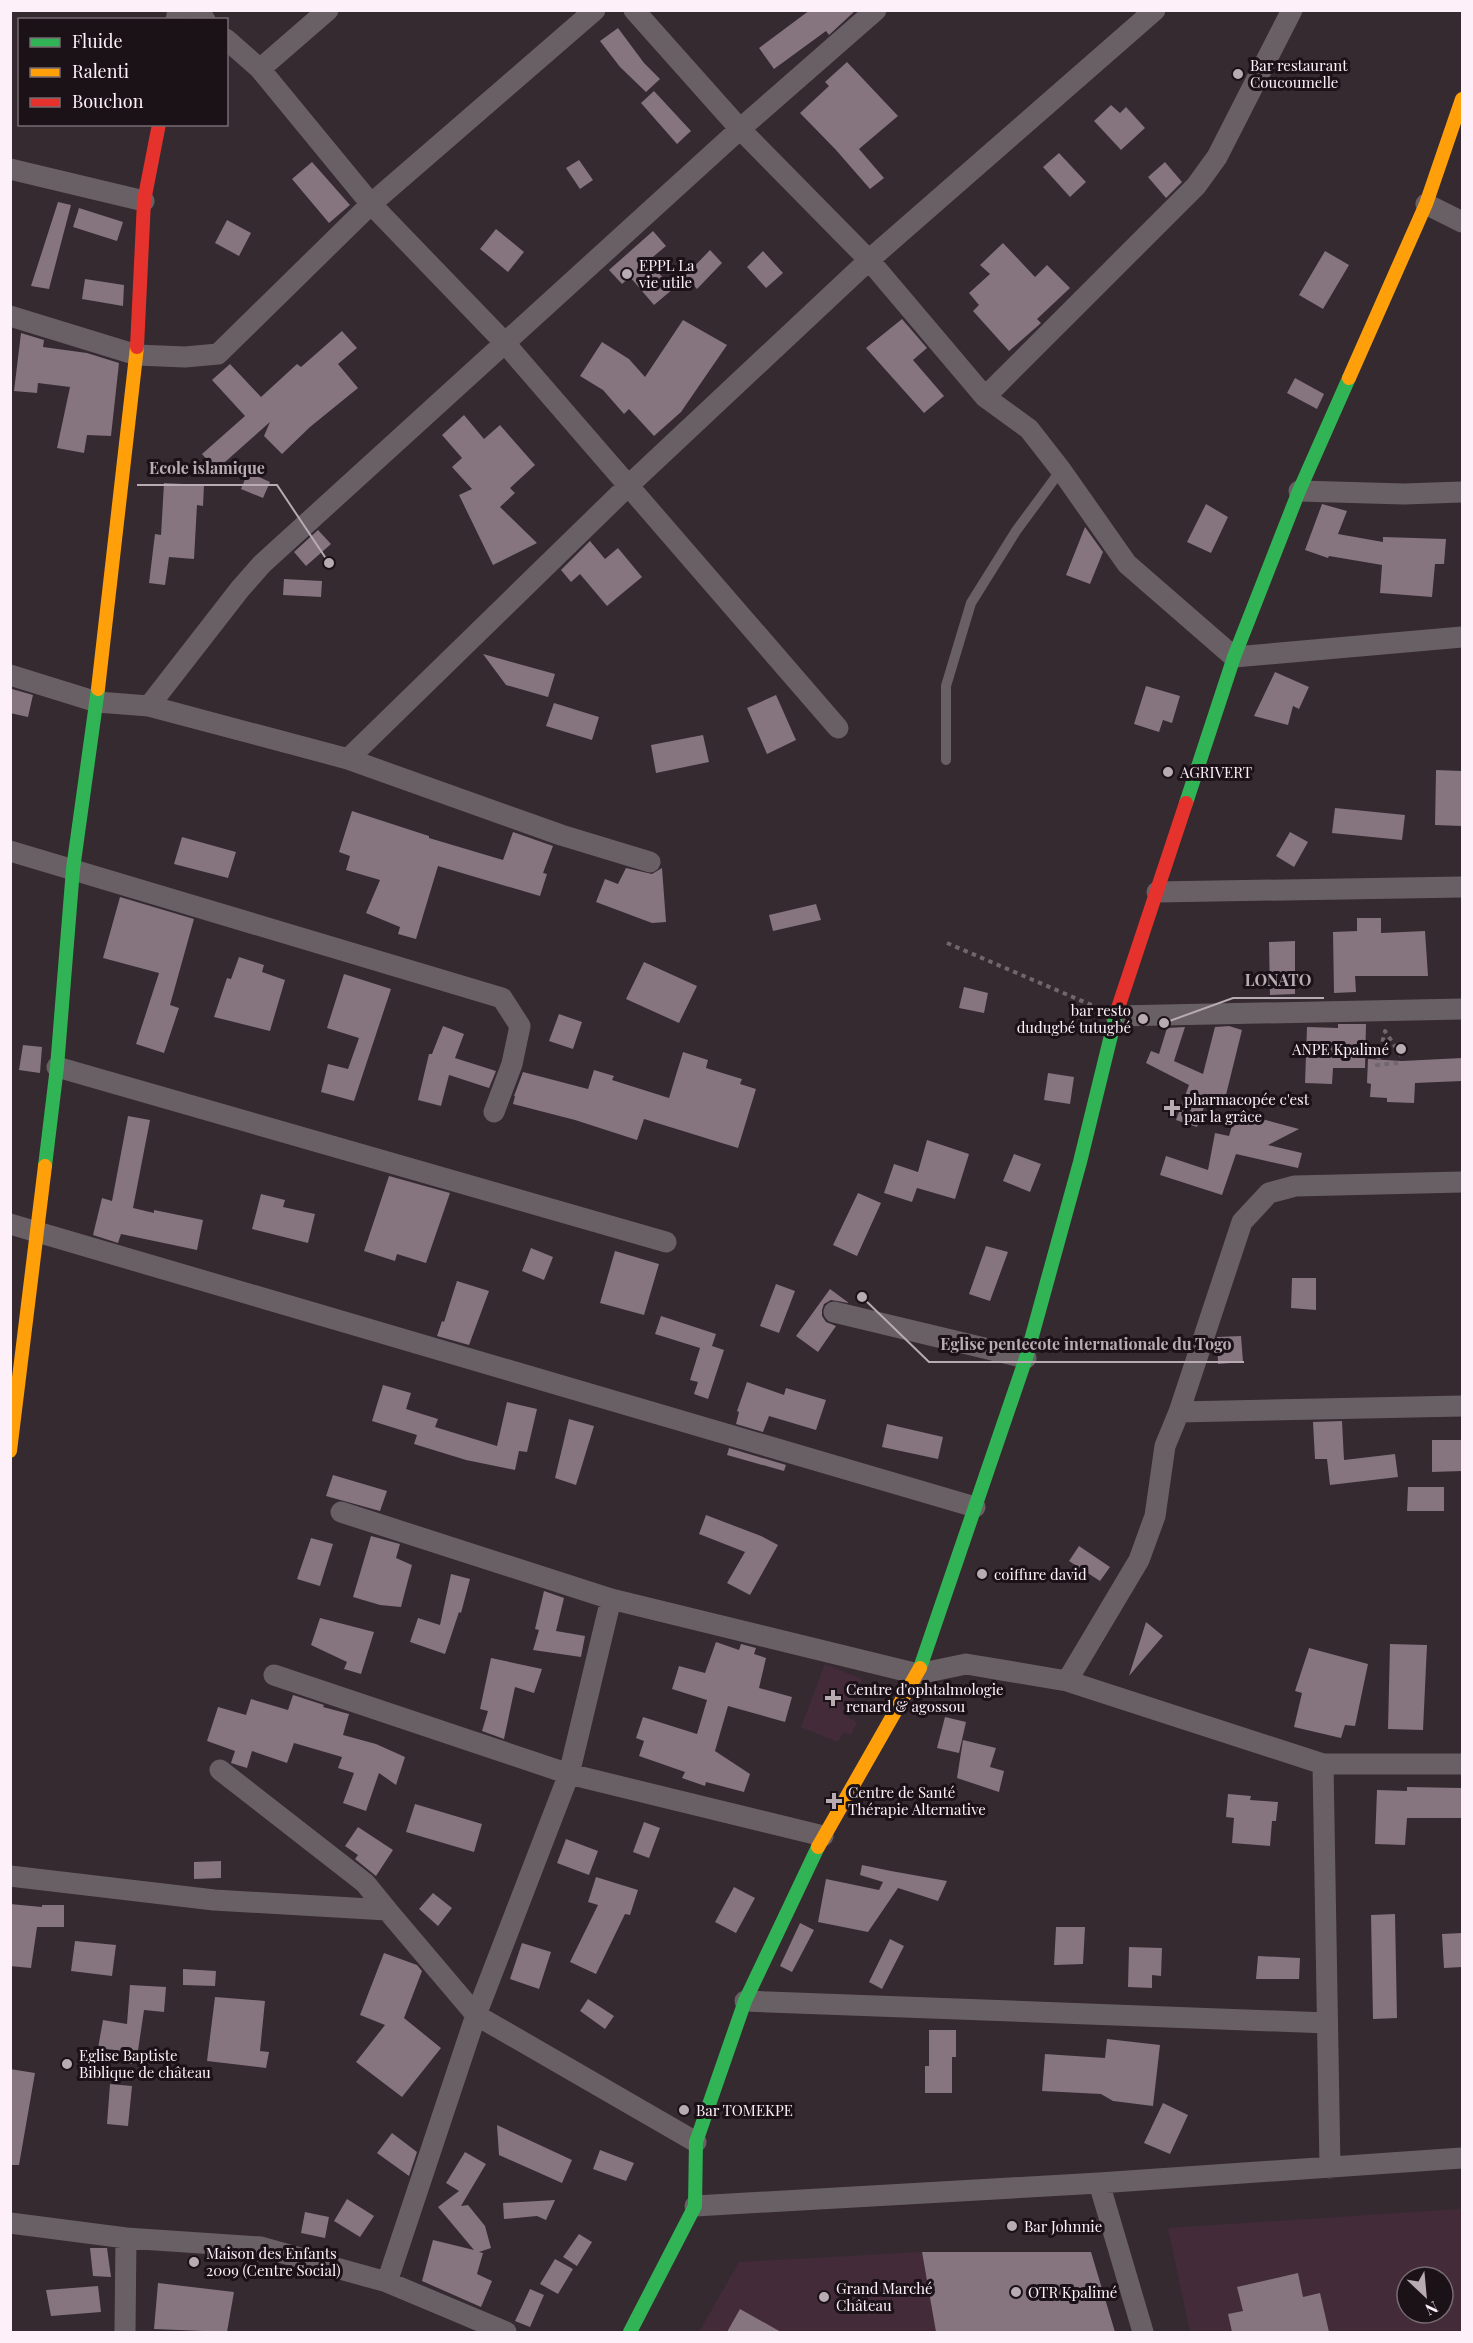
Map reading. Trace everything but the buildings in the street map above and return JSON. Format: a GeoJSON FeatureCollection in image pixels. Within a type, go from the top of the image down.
{"type":"FeatureCollection","features":[{"type":"Feature","properties":{"kind":"street"},"geometry":{"type":"LineString","coordinates":[[260,69],[328,10]]}},
{"type":"Feature","properties":{"kind":"street"},"geometry":{"type":"LineString","coordinates":[[10,316],[137,355],[184,357],[218,354],[371,204],[595,10]]}},
{"type":"Feature","properties":{"kind":"street"},"geometry":{"type":"LineString","coordinates":[[634,10],[740,129],[869,260],[984,397],[1029,429],[1127,564],[1234,657],[1462,637]]}},
{"type":"Feature","properties":{"kind":"street"},"geometry":{"type":"LineString","coordinates":[[149,706],[262,564],[740,129],[876,10]]}},
{"type":"Feature","properties":{"kind":"street"},"geometry":{"type":"LineString","coordinates":[[348,759],[628,486],[869,260],[1155,10]]}},
{"type":"Feature","properties":{"kind":"street"},"geometry":{"type":"LineString","coordinates":[[984,397],[1196,186],[1217,157],[1292,10]]}},
{"type":"Feature","properties":{"kind":"street"},"geometry":{"type":"LineString","coordinates":[[228,41],[260,69],[371,204],[504,342],[838,728]]}},
{"type":"Feature","properties":{"kind":"street"},"geometry":{"type":"LineString","coordinates":[[630,2332],[695,2206],[696,2142],[745,2001],[823,1836],[918,1674],[1026,1359],[1080,1162],[1116,1016],[1234,657],[1299,491],[1426,204],[1462,99]]}},
{"type":"Feature","properties":{"kind":"street"},"geometry":{"type":"LineString","coordinates":[[10,1451],[57,1067],[73,869],[97,702],[137,355],[144,201],[159,126]]}},
{"type":"Feature","properties":{"kind":"street"},"geometry":{"type":"LineString","coordinates":[[10,169],[144,201]]}},
{"type":"Feature","properties":{"kind":"street"},"geometry":{"type":"LineString","coordinates":[[1426,204],[1462,222]]}},
{"type":"Feature","properties":{"kind":"street"},"geometry":{"type":"LineString","coordinates":[[1299,491],[1404,494],[1462,492]]}},
{"type":"Feature","properties":{"kind":"street"},"geometry":{"type":"LineString","coordinates":[[10,675],[97,702],[149,706],[348,759],[561,835],[650,862]]}},
{"type":"Feature","properties":{"kind":"street"},"geometry":{"type":"LineString","coordinates":[[10,851],[502,998],[520,1026],[512,1064],[494,1112]]}},
{"type":"Feature","properties":{"kind":"street"},"geometry":{"type":"LineString","coordinates":[[1157,892],[1462,887]]}},
{"type":"Feature","properties":{"kind":"street"},"geometry":{"type":"LineString","coordinates":[[1116,1016],[1462,1009]]}},
{"type":"Feature","properties":{"kind":"street"},"geometry":{"type":"LineString","coordinates":[[57,1067],[666,1242]]}},
{"type":"Feature","properties":{"kind":"street"},"geometry":{"type":"LineString","coordinates":[[1067,1681],[1139,1560],[1155,1516],[1165,1446],[1179,1412],[1242,1222],[1269,1193],[1295,1186],[1462,1182]]}},
{"type":"Feature","properties":{"kind":"street"},"geometry":{"type":"LineString","coordinates":[[10,1224],[975,1507]]}},
{"type":"Feature","properties":{"kind":"street"},"geometry":{"type":"LineString","coordinates":[[834,1312],[1026,1359]]}},
{"type":"Feature","properties":{"kind":"street"},"geometry":{"type":"LineString","coordinates":[[1179,1412],[1462,1406]]}},
{"type":"Feature","properties":{"kind":"street"},"geometry":{"type":"LineString","coordinates":[[341,1512],[611,1599],[918,1674],[966,1664],[1067,1681],[1323,1764],[1462,1764]]}},
{"type":"Feature","properties":{"kind":"street"},"geometry":{"type":"LineString","coordinates":[[387,2282],[476,2015],[568,1774],[611,1599]]}},
{"type":"Feature","properties":{"kind":"street"},"geometry":{"type":"LineString","coordinates":[[274,1675],[568,1774],[823,1836]]}},
{"type":"Feature","properties":{"kind":"street"},"geometry":{"type":"LineString","coordinates":[[1323,1764],[1330,2168]]}},
{"type":"Feature","properties":{"kind":"street"},"geometry":{"type":"LineString","coordinates":[[220,1770],[365,1883],[476,2015],[696,2142]]}},
{"type":"Feature","properties":{"kind":"street"},"geometry":{"type":"LineString","coordinates":[[10,1876],[214,1900],[387,1910]]}},
{"type":"Feature","properties":{"kind":"street"},"geometry":{"type":"LineString","coordinates":[[745,2001],[1327,2023]]}},
{"type":"Feature","properties":{"kind":"street"},"geometry":{"type":"LineString","coordinates":[[695,2206],[1099,2183],[1462,2158]]}},
{"type":"Feature","properties":{"kind":"street"},"geometry":{"type":"LineString","coordinates":[[1099,2183],[1143,2332]]}},
{"type":"Feature","properties":{"kind":"street"},"geometry":{"type":"LineString","coordinates":[[10,2223],[126,2238],[261,2247],[387,2282],[506,2332]]}},
{"type":"Feature","properties":{"kind":"street"},"geometry":{"type":"LineString","coordinates":[[125,2332],[126,2238]]}},
{"type":"Feature","properties":{"kind":"lane"},"geometry":{"type":"LineString","coordinates":[[946,760],[946,686],[971,603],[1016,531],[1060,470]]}},
{"type":"Feature","properties":{"kind":"path"},"geometry":{"type":"LineString","coordinates":[[947,943],[1116,1016]]}},
{"type":"Feature","properties":{"kind":"path"},"geometry":{"type":"LineString","coordinates":[[1398,1063],[1377,1065],[1385,1031],[1402,1057]]}},
{"type":"Feature","properties":{"kind":"shaded area","name":"Centre d'ophtalmologie renard & agossou"},"geometry":{"type":"Polygon","coordinates":[[[825,1664],[862,1679],[847,1717],[857,1722],[851,1735],[843,1732],[838,1742],[801,1727],[825,1664]]]}},
{"type":"Feature","properties":{"kind":"shaded area"},"geometry":{"type":"Polygon","coordinates":[[[1462,2209],[1462,2332],[1190,2332],[1168,2228],[1462,2209]]]}},
{"type":"Feature","properties":{"kind":"shaded area","name":"Grand Marché Château"},"geometry":{"type":"Polygon","coordinates":[[[922,2252],[936,2332],[699,2332],[739,2262],[922,2252]]]}},
{"type":"Feature","properties":{"kind":"traffic: fast"},"geometry":{"type":"LineString","coordinates":[[1186,803],[1234,657],[1299,491],[1349,378]]}},
{"type":"Feature","properties":{"kind":"traffic: fast"},"geometry":{"type":"LineString","coordinates":[[45,1166],[57,1067],[73,869],[98,689]]}},
{"type":"Feature","properties":{"kind":"traffic: fast"},"geometry":{"type":"LineString","coordinates":[[920,1668],[1026,1358],[1080,1162],[1117,1011]]}},
{"type":"Feature","properties":{"kind":"traffic: fast"},"geometry":{"type":"LineString","coordinates":[[630,2332],[695,2206],[696,2142],[745,2001],[818,1847]]}},
{"type":"Feature","properties":{"kind":"traffic: slow"},"geometry":{"type":"LineString","coordinates":[[1349,378],[1426,204],[1462,99]]}},
{"type":"Feature","properties":{"kind":"traffic: slow"},"geometry":{"type":"LineString","coordinates":[[98,689],[137,347]]}},
{"type":"Feature","properties":{"kind":"traffic: slow"},"geometry":{"type":"LineString","coordinates":[[10,1451],[45,1166]]}},
{"type":"Feature","properties":{"kind":"traffic: slow"},"geometry":{"type":"LineString","coordinates":[[818,1847],[920,1668]]}},
{"type":"Feature","properties":{"kind":"traffic: jam"},"geometry":{"type":"LineString","coordinates":[[137,347],[144,201],[159,126]]}},
{"type":"Feature","properties":{"kind":"traffic: jam"},"geometry":{"type":"LineString","coordinates":[[1117,1011],[1186,803]]}},
{"type":"Feature","properties":{"kind":"place","name":"Bar restaurant Coucoumelle"},"geometry":{"type":"Point","coordinates":[1238,74]}},
{"type":"Feature","properties":{"kind":"place","name":"EPPL La vie utile"},"geometry":{"type":"Point","coordinates":[627,274]}},
{"type":"Feature","properties":{"kind":"place","name":"Ecole islamique"},"geometry":{"type":"Point","coordinates":[329,563]}},
{"type":"Feature","properties":{"kind":"place","name":"AGRIVERT"},"geometry":{"type":"Point","coordinates":[1168,772]}},
{"type":"Feature","properties":{"kind":"place","name":"bar resto dudugbé tutugbé"},"geometry":{"type":"Point","coordinates":[1143,1019]}},
{"type":"Feature","properties":{"kind":"place","name":"LONATO"},"geometry":{"type":"Point","coordinates":[1164,1023]}},
{"type":"Feature","properties":{"kind":"place","name":"ANPE Kpalimé"},"geometry":{"type":"Point","coordinates":[1401,1049]}},
{"type":"Feature","properties":{"kind":"place","name":"pharmacopée c'est par la grâce"},"geometry":{"type":"Point","coordinates":[1172,1108]}},
{"type":"Feature","properties":{"kind":"place","name":"Eglise pentecote internationale du Togo"},"geometry":{"type":"Point","coordinates":[862,1297]}},
{"type":"Feature","properties":{"kind":"place","name":"coiffure david"},"geometry":{"type":"Point","coordinates":[982,1574]}},
{"type":"Feature","properties":{"kind":"place","name":"Centre d'ophtalmologie renard & agossou"},"geometry":{"type":"Point","coordinates":[833,1698]}},
{"type":"Feature","properties":{"kind":"place","name":"Centre de Santé Thérapie Alternative"},"geometry":{"type":"Point","coordinates":[834,1801]}},
{"type":"Feature","properties":{"kind":"place","name":"Eglise Baptiste Biblique de château"},"geometry":{"type":"Point","coordinates":[67,2064]}},
{"type":"Feature","properties":{"kind":"place","name":"Bar TOMEKPE"},"geometry":{"type":"Point","coordinates":[684,2110]}},
{"type":"Feature","properties":{"kind":"place","name":"Bar Johnnie"},"geometry":{"type":"Point","coordinates":[1012,2226]}},
{"type":"Feature","properties":{"kind":"place","name":"Maison des Enfants 2009 (Centre Social)"},"geometry":{"type":"Point","coordinates":[194,2262]}},
{"type":"Feature","properties":{"kind":"place","name":"OTR Kpalimé"},"geometry":{"type":"Point","coordinates":[1016,2292]}},
{"type":"Feature","properties":{"kind":"place","name":"Grand Marché Château"},"geometry":{"type":"Point","coordinates":[824,2297]}}]}
